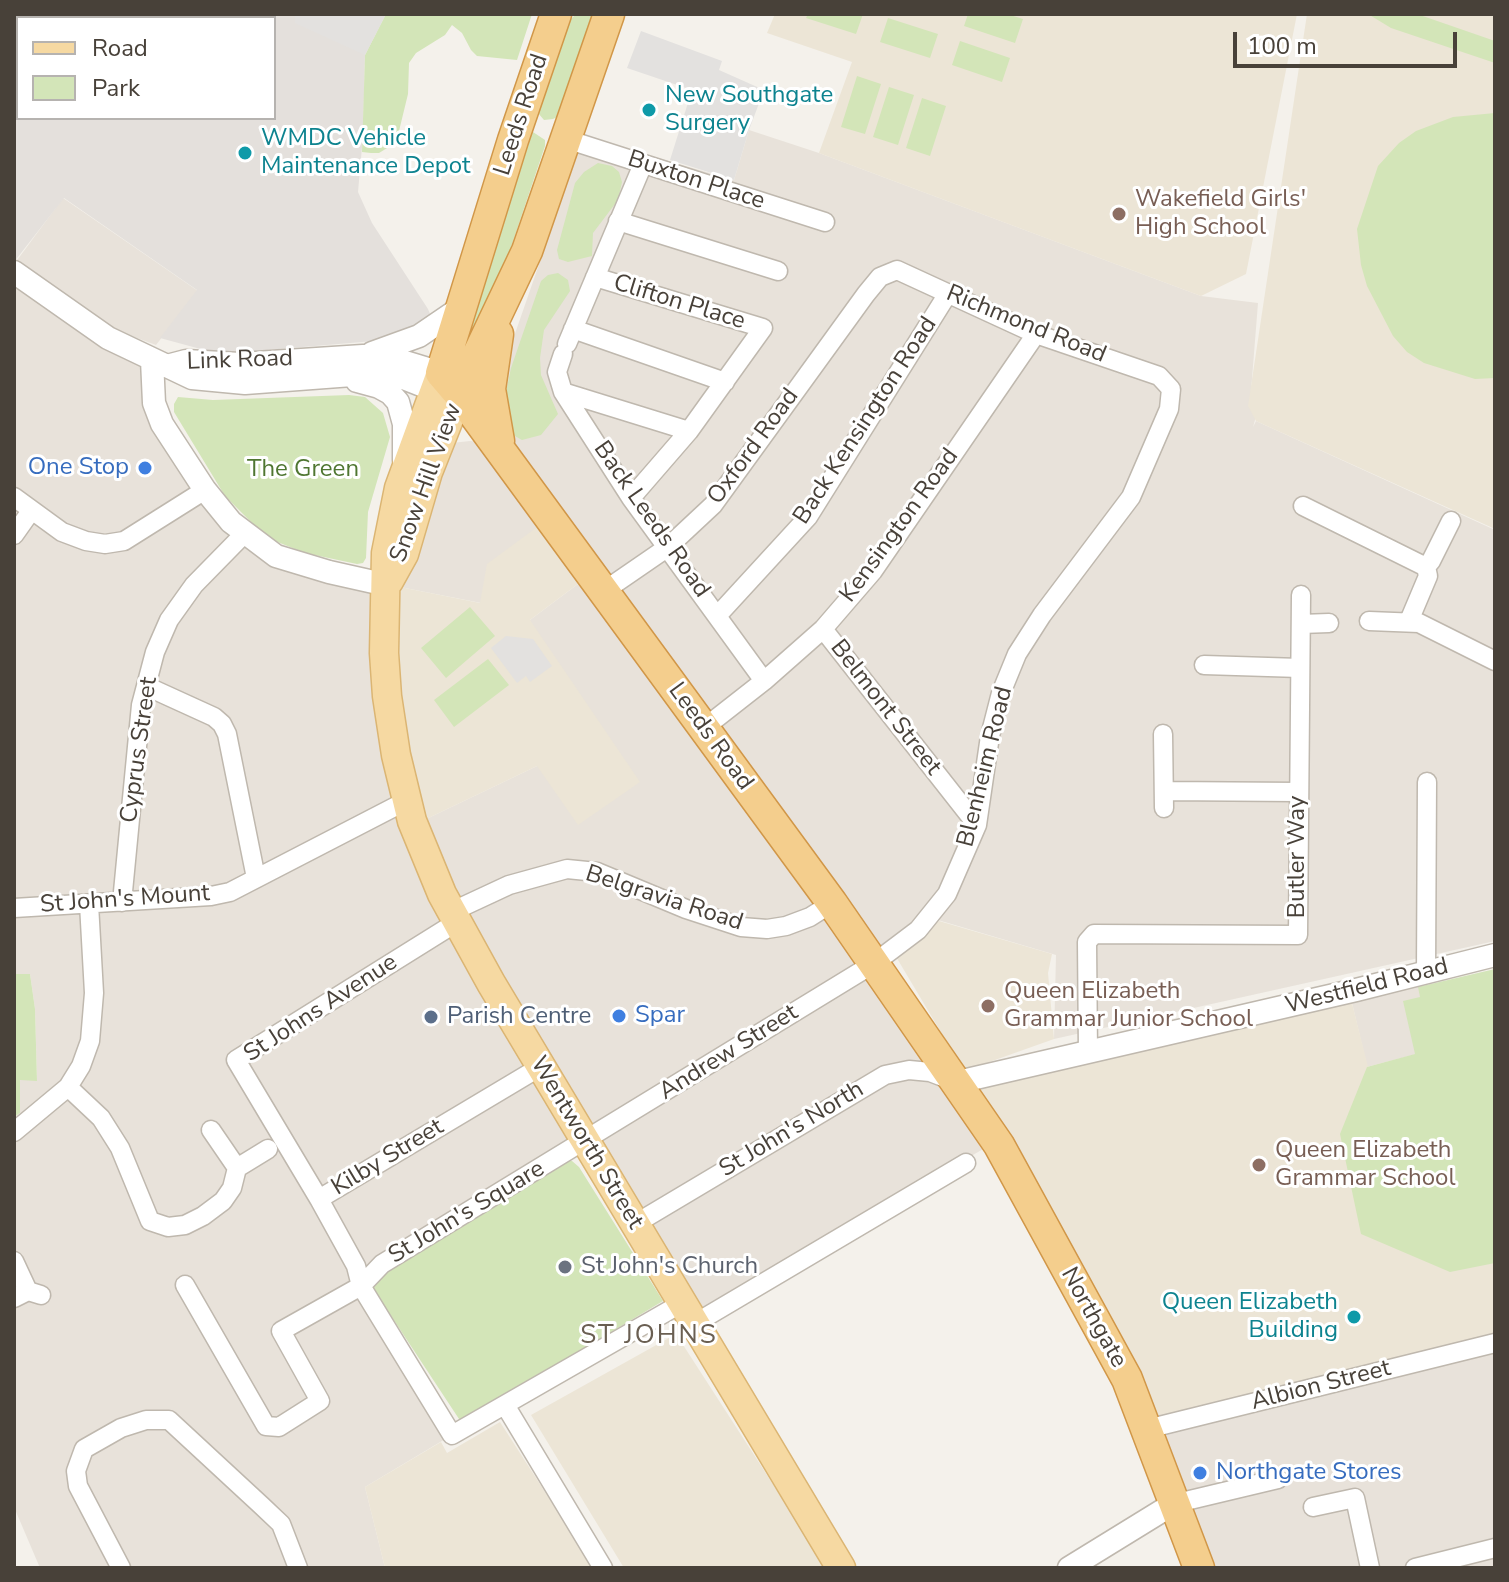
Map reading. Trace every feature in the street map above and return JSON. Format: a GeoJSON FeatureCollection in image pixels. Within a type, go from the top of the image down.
{"type":"FeatureCollection","features":[{"type":"Feature","properties":{"kind":"highway","name":"Leeds Road"},"geometry":{"type":"LineString","coordinates":[[445,385],[463,306],[523,109],[556,14]]}},
{"type":"Feature","properties":{"kind":"highway","name":"Leeds Road"},"geometry":{"type":"LineString","coordinates":[[445,385],[504,305],[527,251],[609,14]]}},
{"type":"Feature","properties":{"kind":"highway"},"geometry":{"type":"LineString","coordinates":[[523,109],[537,127],[566,139]]}},
{"type":"Feature","properties":{"kind":"highway"},"geometry":{"type":"LineString","coordinates":[[502,453],[490,389],[504,305]]}},
{"type":"Feature","properties":{"kind":"highway","name":"Leeds Road"},"geometry":{"type":"LineString","coordinates":[[445,385],[502,453],[604,591],[832,903],[958,1082]]}},
{"type":"Feature","properties":{"kind":"highway","name":"Northgate"},"geometry":{"type":"LineString","coordinates":[[958,1082],[999,1145],[1118,1360],[1199,1568]]}},
{"type":"Feature","properties":{"kind":"main road","name":"Snow Hill View"},"geometry":{"type":"LineString","coordinates":[[387,585],[387,542],[403,477],[445,385]]}},
{"type":"Feature","properties":{"kind":"main road","name":"Snow Hill View"},"geometry":{"type":"LineString","coordinates":[[387,585],[402,559],[428,472],[445,385]]}},
{"type":"Feature","properties":{"kind":"main road","name":"Wentworth Street"},"geometry":{"type":"LineString","coordinates":[[387,585],[384,633],[387,696],[396,755],[406,801],[425,854],[454,917],[540,1067],[841,1568]]}},
{"type":"Feature","properties":{"kind":"street","name":"Buxton Place"},"geometry":{"type":"LineString","coordinates":[[566,139],[825,222]]}},
{"type":"Feature","properties":{"kind":"street"},"geometry":{"type":"LineString","coordinates":[[643,164],[557,372],[563,392],[689,431]]}},
{"type":"Feature","properties":{"kind":"street"},"geometry":{"type":"LineString","coordinates":[[618,221],[778,271]]}},
{"type":"Feature","properties":{"kind":"street","name":"Richmond Road"},"geometry":{"type":"LineString","coordinates":[[880,277],[897,270],[920,278],[947,295],[1036,334],[1159,376],[1171,389]]}},
{"type":"Feature","properties":{"kind":"street"},"geometry":{"type":"LineString","coordinates":[[14,272],[108,338],[159,363],[166,429],[219,509],[244,534],[292,563],[387,585]]}},
{"type":"Feature","properties":{"kind":"street","name":"Clifton Place"},"geometry":{"type":"LineString","coordinates":[[595,277],[763,328],[725,382]]}},
{"type":"Feature","properties":{"kind":"street","name":"Oxford Road"},"geometry":{"type":"LineString","coordinates":[[604,591],[668,547],[713,505],[880,277]]}},
{"type":"Feature","properties":{"kind":"street","name":"Back Kensington Road"},"geometry":{"type":"LineString","coordinates":[[718,615],[808,517],[947,295]]}},
{"type":"Feature","properties":{"kind":"street"},"geometry":{"type":"LineString","coordinates":[[363,356],[411,340],[463,306]]}},
{"type":"Feature","properties":{"kind":"street","name":"Kensington Road"},"geometry":{"type":"LineString","coordinates":[[704,728],[823,629],[873,571],[1036,334]]}},
{"type":"Feature","properties":{"kind":"street"},"geometry":{"type":"LineString","coordinates":[[568,342],[725,382],[689,431],[631,498]]}},
{"type":"Feature","properties":{"kind":"street","name":"Link Road"},"geometry":{"type":"LineString","coordinates":[[159,363],[240,364],[363,356],[395,359],[445,385]]}},
{"type":"Feature","properties":{"kind":"street","name":"Link Road"},"geometry":{"type":"LineString","coordinates":[[159,363],[192,378],[230,383],[387,374],[445,385]]}},
{"type":"Feature","properties":{"kind":"street"},"geometry":{"type":"LineString","coordinates":[[329,377],[373,384],[396,399],[404,424],[403,477]]}},
{"type":"Feature","properties":{"kind":"street","name":"Blenheim Road"},"geometry":{"type":"LineString","coordinates":[[873,964],[918,930],[947,894],[977,825],[990,736],[1001,693],[1017,654],[1042,615],[1131,497],[1169,409],[1171,389]]}},
{"type":"Feature","properties":{"kind":"street","name":"Back Leeds Road"},"geometry":{"type":"LineString","coordinates":[[563,392],[631,498],[764,681]]}},
{"type":"Feature","properties":{"kind":"street"},"geometry":{"type":"LineString","coordinates":[[14,497],[62,532],[105,544],[124,541],[205,490]]}},
{"type":"Feature","properties":{"kind":"street"},"geometry":{"type":"LineString","coordinates":[[1303,506],[1426,567]]}},
{"type":"Feature","properties":{"kind":"street"},"geometry":{"type":"LineString","coordinates":[[14,535],[31,511]]}},
{"type":"Feature","properties":{"kind":"street"},"geometry":{"type":"LineString","coordinates":[[1426,567],[1451,521]]}},
{"type":"Feature","properties":{"kind":"street","name":"Cyprus Street"},"geometry":{"type":"LineString","coordinates":[[122,902],[141,705],[155,652],[169,620],[194,585],[244,534]]}},
{"type":"Feature","properties":{"kind":"street"},"geometry":{"type":"LineString","coordinates":[[1409,621],[1428,576],[1426,567]]}},
{"type":"Feature","properties":{"kind":"street","name":"Butler Way"},"geometry":{"type":"LineString","coordinates":[[1088,1053],[1087,942],[1094,934],[1298,935],[1301,595]]}},
{"type":"Feature","properties":{"kind":"street"},"geometry":{"type":"LineString","coordinates":[[1369,621],[1419,623],[1495,661]]}},
{"type":"Feature","properties":{"kind":"street"},"geometry":{"type":"LineString","coordinates":[[1301,624],[1329,623]]}},
{"type":"Feature","properties":{"kind":"street","name":"Belmont Street"},"geometry":{"type":"LineString","coordinates":[[823,629],[977,825]]}},
{"type":"Feature","properties":{"kind":"street"},"geometry":{"type":"LineString","coordinates":[[1204,665],[1300,668]]}},
{"type":"Feature","properties":{"kind":"street"},"geometry":{"type":"LineString","coordinates":[[146,686],[214,717],[222,724],[227,734],[256,878]]}},
{"type":"Feature","properties":{"kind":"street"},"geometry":{"type":"LineString","coordinates":[[1163,734],[1164,800],[1298,792]]}},
{"type":"Feature","properties":{"kind":"street"},"geometry":{"type":"LineString","coordinates":[[1426,973],[1427,782]]}},
{"type":"Feature","properties":{"kind":"street","name":"St John's Mount"},"geometry":{"type":"LineString","coordinates":[[14,908],[211,896],[230,892],[406,801]]}},
{"type":"Feature","properties":{"kind":"street","name":"Belgravia Road"},"geometry":{"type":"LineString","coordinates":[[454,917],[509,885],[567,869],[597,872],[686,909],[741,927],[767,929],[786,926],[810,917],[832,903]]}},
{"type":"Feature","properties":{"kind":"street"},"geometry":{"type":"LineString","coordinates":[[14,1132],[36,1103],[68,1087],[81,1066],[90,1041],[94,993],[89,904]]}},
{"type":"Feature","properties":{"kind":"street","name":"St Johns Avenue"},"geometry":{"type":"LineString","coordinates":[[319,1199],[236,1060],[454,917]]}},
{"type":"Feature","properties":{"kind":"street","name":"Westfield Road"},"geometry":{"type":"LineString","coordinates":[[958,1082],[1495,955]]}},
{"type":"Feature","properties":{"kind":"street","name":"Andrew Street"},"geometry":{"type":"LineString","coordinates":[[585,1142],[873,964]]}},
{"type":"Feature","properties":{"kind":"street","name":"Kilby Street"},"geometry":{"type":"LineString","coordinates":[[361,1286],[356,1266],[319,1199],[540,1067]]}},
{"type":"Feature","properties":{"kind":"street","name":"St John's North"},"geometry":{"type":"LineString","coordinates":[[635,1224],[885,1075],[909,1070],[930,1072],[958,1082]]}},
{"type":"Feature","properties":{"kind":"street"},"geometry":{"type":"LineString","coordinates":[[68,1087],[101,1118],[120,1148],[145,1229],[185,1225],[223,1201],[232,1188],[237,1168],[268,1149]]}},
{"type":"Feature","properties":{"kind":"street"},"geometry":{"type":"LineString","coordinates":[[211,1130],[237,1168]]}},
{"type":"Feature","properties":{"kind":"street","name":"St John's Square"},"geometry":{"type":"LineString","coordinates":[[185,1285],[266,1426],[279,1427],[320,1401],[281,1331],[361,1286],[382,1264],[585,1142]]}},
{"type":"Feature","properties":{"kind":"street"},"geometry":{"type":"LineString","coordinates":[[361,1286],[452,1435],[688,1313],[966,1163]]}},
{"type":"Feature","properties":{"kind":"street"},"geometry":{"type":"LineString","coordinates":[[14,1261],[28,1295]]}},
{"type":"Feature","properties":{"kind":"street","name":"Albion Street"},"geometry":{"type":"LineString","coordinates":[[1147,1429],[1495,1343]]}},
{"type":"Feature","properties":{"kind":"street"},"geometry":{"type":"LineString","coordinates":[[505,1405],[603,1568]]}},
{"type":"Feature","properties":{"kind":"street"},"geometry":{"type":"LineString","coordinates":[[121,1568],[78,1486],[76,1471],[84,1449],[121,1428],[146,1420],[169,1420],[281,1524],[298,1568]]}},
{"type":"Feature","properties":{"kind":"street"},"geometry":{"type":"LineString","coordinates":[[1069,1568],[1173,1504],[1278,1479]]}},
{"type":"Feature","properties":{"kind":"street"},"geometry":{"type":"LineString","coordinates":[[1313,1507],[1355,1498],[1370,1568]]}},
{"type":"Feature","properties":{"kind":"street"},"geometry":{"type":"LineString","coordinates":[[1415,1568],[1495,1548]]}},
{"type":"Feature","properties":{"kind":"shaded area"},"geometry":{"type":"Polygon","coordinates":[[[14,14],[386,14],[365,55],[358,192],[372,223],[433,321],[374,341],[219,354],[160,338],[197,290],[64,198],[14,262],[14,14]]]}},
{"type":"Feature","properties":{"kind":"shaded area"},"geometry":{"type":"Polygon","coordinates":[[[295,14],[386,14],[365,55],[295,23],[295,14]]]}},
{"type":"Feature","properties":{"kind":"shaded area","name":"Wakefield Girls' High School"},"geometry":{"type":"Polygon","coordinates":[[[775,14],[1297,14],[1246,274],[1201,296],[819,153],[852,62],[767,33],[775,14]]]}},
{"type":"Feature","properties":{"kind":"shaded area"},"geometry":{"type":"Polygon","coordinates":[[[1307,14],[1495,14],[1495,529],[1256,421],[1248,406],[1307,14]]]}},
{"type":"Feature","properties":{"kind":"shaded area"},"geometry":{"type":"Polygon","coordinates":[[[641,31],[722,61],[719,70],[764,90],[734,180],[670,160],[692,90],[627,68],[641,31]]]}},
{"type":"Feature","properties":{"kind":"shaded area"},"geometry":{"type":"Polygon","coordinates":[[[749,130],[819,153],[1201,296],[1258,303],[1251,391],[1259,406],[1253,427],[1256,421],[1495,530],[1495,941],[1054,1039],[1056,955],[921,915],[876,949],[498,425],[510,348],[586,137],[734,180],[749,130]]]}},
{"type":"Feature","properties":{"kind":"shaded area"},"geometry":{"type":"Polygon","coordinates":[[[63,198],[198,291],[156,345],[110,328],[15,263],[63,198]]]}},
{"type":"Feature","properties":{"kind":"shaded area"},"geometry":{"type":"Polygon","coordinates":[[[14,272],[129,350],[244,534],[387,585],[406,801],[585,1142],[361,1285],[452,1435],[365,1487],[385,1568],[40,1568],[14,1507],[14,1117],[20,1113],[20,1080],[37,1080],[35,1009],[30,974],[14,974],[14,272]]]}},
{"type":"Feature","properties":{"kind":"shaded area"},"geometry":{"type":"Polygon","coordinates":[[[479,442],[544,522],[481,603],[400,587],[452,443],[479,442]]]}},
{"type":"Feature","properties":{"kind":"shaded area"},"geometry":{"type":"Polygon","coordinates":[[[544,522],[586,578],[530,620],[640,782],[578,825],[537,766],[420,822],[402,738],[395,639],[400,587],[480,603],[487,564],[544,522]]]}},
{"type":"Feature","properties":{"kind":"shaded area"},"geometry":{"type":"Polygon","coordinates":[[[586,578],[985,1148],[696,1314],[546,1065],[420,822],[537,766],[530,620],[586,578]]]}},
{"type":"Feature","properties":{"kind":"shaded area"},"geometry":{"type":"Polygon","coordinates":[[[506,636],[533,639],[552,666],[530,682],[526,676],[517,683],[491,648],[506,636]]]}},
{"type":"Feature","properties":{"kind":"shaded area","name":"Queen Elizabeth Grammar Junior School"},"geometry":{"type":"Polygon","coordinates":[[[939,921],[1052,954],[1048,973],[1054,1039],[964,1071],[895,955],[939,921]]]}},
{"type":"Feature","properties":{"kind":"shaded area","name":"Queen Elizabeth Grammar School"},"geometry":{"type":"Polygon","coordinates":[[[1495,969],[1495,1334],[1157,1422],[1067,1244],[978,1086],[1089,1058],[1352,1003],[1368,1067],[1439,1048],[1495,969]]]}},
{"type":"Feature","properties":{"kind":"shaded area"},"geometry":{"type":"Polygon","coordinates":[[[1411,977],[1425,986],[1440,1048],[1367,1067],[1352,1003],[1356,990],[1411,977]]]}},
{"type":"Feature","properties":{"kind":"shaded area"},"geometry":{"type":"Polygon","coordinates":[[[676,1334],[827,1568],[624,1568],[531,1415],[676,1334]]]}},
{"type":"Feature","properties":{"kind":"shaded area"},"geometry":{"type":"Polygon","coordinates":[[[1495,1342],[1495,1568],[1209,1568],[1155,1426],[1495,1342]]]}},
{"type":"Feature","properties":{"kind":"shaded area"},"geometry":{"type":"Polygon","coordinates":[[[500,1422],[594,1568],[385,1568],[365,1487],[441,1442],[447,1453],[500,1422]]]}},
{"type":"Feature","properties":{"kind":"green space"},"geometry":{"type":"Polygon","coordinates":[[[386,14],[532,14],[517,60],[477,56],[462,33],[452,25],[445,35],[416,53],[409,63],[408,94],[399,131],[392,145],[379,153],[362,152],[365,55],[386,14]]]}},
{"type":"Feature","properties":{"kind":"green space"},"geometry":{"type":"Polygon","coordinates":[[[576,14],[597,14],[563,114],[544,120],[538,113],[569,21],[576,14]]]}},
{"type":"Feature","properties":{"kind":"green space"},"geometry":{"type":"Polygon","coordinates":[[[808,14],[863,14],[856,34],[806,18],[808,14]]]}},
{"type":"Feature","properties":{"kind":"green space"},"geometry":{"type":"Polygon","coordinates":[[[968,14],[1007,14],[1023,19],[1015,43],[964,26],[968,14]]]}},
{"type":"Feature","properties":{"kind":"green space"},"geometry":{"type":"Polygon","coordinates":[[[1368,14],[1417,14],[1495,41],[1495,63],[1391,28],[1368,14]]]}},
{"type":"Feature","properties":{"kind":"green space"},"geometry":{"type":"Polygon","coordinates":[[[888,18],[938,34],[930,58],[880,42],[888,18]]]}},
{"type":"Feature","properties":{"kind":"green space"},"geometry":{"type":"Polygon","coordinates":[[[960,41],[1010,58],[1002,82],[952,65],[960,41]]]}},
{"type":"Feature","properties":{"kind":"green space"},"geometry":{"type":"Polygon","coordinates":[[[857,76],[881,84],[865,134],[841,127],[857,76]]]}},
{"type":"Feature","properties":{"kind":"green space"},"geometry":{"type":"Polygon","coordinates":[[[889,87],[914,95],[898,145],[873,137],[889,87]]]}},
{"type":"Feature","properties":{"kind":"green space"},"geometry":{"type":"Polygon","coordinates":[[[922,98],[946,106],[930,156],[906,148],[922,98]]]}},
{"type":"Feature","properties":{"kind":"green space"},"geometry":{"type":"Polygon","coordinates":[[[1495,113],[1495,378],[1475,379],[1424,363],[1407,352],[1393,336],[1367,286],[1357,229],[1378,166],[1399,143],[1416,131],[1453,117],[1495,113]]]}},
{"type":"Feature","properties":{"kind":"green space"},"geometry":{"type":"Polygon","coordinates":[[[527,128],[545,140],[545,146],[505,265],[474,341],[464,338],[527,128]]]}},
{"type":"Feature","properties":{"kind":"green space"},"geometry":{"type":"Polygon","coordinates":[[[598,163],[612,166],[619,172],[622,182],[618,200],[593,233],[592,256],[568,262],[559,259],[557,250],[575,183],[598,163]]]}},
{"type":"Feature","properties":{"kind":"green space"},"geometry":{"type":"Polygon","coordinates":[[[558,273],[568,280],[570,291],[544,330],[540,358],[541,375],[558,414],[541,435],[522,440],[513,435],[505,397],[511,368],[541,281],[548,275],[558,273]]]}},
{"type":"Feature","properties":{"kind":"green space","name":"The Green"},"geometry":{"type":"Polygon","coordinates":[[[178,397],[213,400],[365,397],[383,413],[390,437],[368,512],[366,558],[363,563],[357,564],[305,553],[275,541],[258,529],[225,496],[174,412],[178,397]]]}},
{"type":"Feature","properties":{"kind":"green space"},"geometry":{"type":"Polygon","coordinates":[[[470,607],[495,636],[446,678],[421,648],[470,607]]]}},
{"type":"Feature","properties":{"kind":"green space"},"geometry":{"type":"Polygon","coordinates":[[[488,659],[509,685],[454,727],[434,700],[488,659]]]}},
{"type":"Feature","properties":{"kind":"green space"},"geometry":{"type":"Polygon","coordinates":[[[1495,969],[1495,1263],[1450,1272],[1361,1234],[1340,1134],[1367,1067],[1415,1054],[1403,1001],[1420,997],[1418,987],[1495,969]]]}},
{"type":"Feature","properties":{"kind":"green space"},"geometry":{"type":"Polygon","coordinates":[[[14,974],[30,974],[35,1009],[37,1081],[20,1080],[20,1113],[14,1117],[14,974]]]}},
{"type":"Feature","properties":{"kind":"green space"},"geometry":{"type":"Polygon","coordinates":[[[565,1161],[572,1161],[579,1167],[663,1301],[461,1422],[372,1287],[375,1279],[381,1272],[565,1161]]]}},
{"type":"Feature","properties":{"kind":"place","name":"New Southgate Surgery"},"geometry":{"type":"Point","coordinates":[649,110]}},
{"type":"Feature","properties":{"kind":"place","name":"WMDC Vehicle Maintenance Depot"},"geometry":{"type":"Point","coordinates":[245,153]}},
{"type":"Feature","properties":{"kind":"place","name":"Wakefield Girls' High School"},"geometry":{"type":"Point","coordinates":[1119,214]}},
{"type":"Feature","properties":{"kind":"place","name":"One Stop"},"geometry":{"type":"Point","coordinates":[145,468]}},
{"type":"Feature","properties":{"kind":"place","name":"Queen Elizabeth Grammar Junior School"},"geometry":{"type":"Point","coordinates":[988,1006]}},
{"type":"Feature","properties":{"kind":"place","name":"Spar"},"geometry":{"type":"Point","coordinates":[619,1016]}},
{"type":"Feature","properties":{"kind":"place","name":"Parish Centre"},"geometry":{"type":"Point","coordinates":[431,1017]}},
{"type":"Feature","properties":{"kind":"place","name":"Queen Elizabeth Grammar School"},"geometry":{"type":"Point","coordinates":[1259,1165]}},
{"type":"Feature","properties":{"kind":"place","name":"St John's Church"},"geometry":{"type":"Point","coordinates":[565,1267]}},
{"type":"Feature","properties":{"kind":"place","name":"Queen Elizabeth Building"},"geometry":{"type":"Point","coordinates":[1354,1317]}},
{"type":"Feature","properties":{"kind":"place","name":"Northgate Stores"},"geometry":{"type":"Point","coordinates":[1200,1473]}},
{"type":"Feature","properties":{"kind":"district","name":"ST JOHNS"},"geometry":{"type":"Point","coordinates":[649,1337]}}]}
